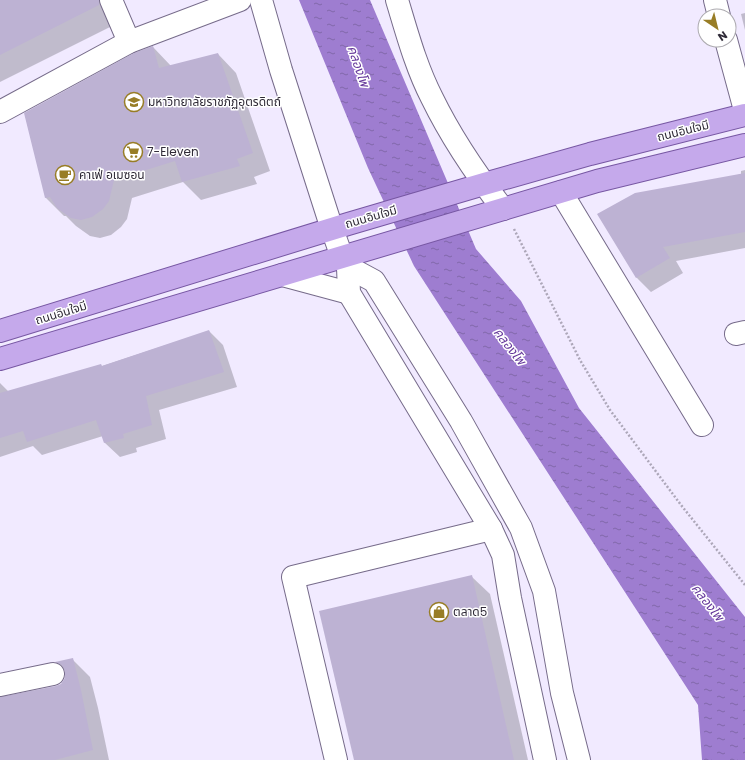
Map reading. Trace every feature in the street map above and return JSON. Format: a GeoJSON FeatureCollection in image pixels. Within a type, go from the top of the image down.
{"type":"FeatureCollection","features":[{"type":"Feature","properties":{"kind":"main road","name":"ถนนอินใจมี"},"geometry":{"type":"LineString","coordinates":[[0,332],[340,226],[479,185],[590,154],[745,115]]}},
{"type":"Feature","properties":{"kind":"main road"},"geometry":{"type":"LineString","coordinates":[[0,359],[282,275],[349,259],[495,211],[605,179],[745,145]]}},
{"type":"Feature","properties":{"kind":"street"},"geometry":{"type":"LineString","coordinates":[[111,0],[129,42]]}},
{"type":"Feature","properties":{"kind":"street"},"geometry":{"type":"LineString","coordinates":[[0,112],[129,42],[240,0]]}},
{"type":"Feature","properties":{"kind":"street"},"geometry":{"type":"LineString","coordinates":[[261,0],[281,70],[340,226],[349,259],[349,293],[491,529],[503,555],[510,598],[545,760]]}},
{"type":"Feature","properties":{"kind":"street"},"geometry":{"type":"LineString","coordinates":[[397,0],[411,46],[431,97],[479,185],[495,211]]}},
{"type":"Feature","properties":{"kind":"street"},"geometry":{"type":"LineString","coordinates":[[728,48],[745,110]]}},
{"type":"Feature","properties":{"kind":"street"},"geometry":{"type":"LineString","coordinates":[[561,192],[702,425]]}},
{"type":"Feature","properties":{"kind":"street"},"geometry":{"type":"LineString","coordinates":[[349,259],[374,281],[461,421],[521,528],[544,591],[562,693],[579,760]]}},
{"type":"Feature","properties":{"kind":"street"},"geometry":{"type":"LineString","coordinates":[[282,275],[349,293]]}},
{"type":"Feature","properties":{"kind":"street"},"geometry":{"type":"LineString","coordinates":[[336,760],[293,577],[491,529]]}},
{"type":"Feature","properties":{"kind":"street"},"geometry":{"type":"LineString","coordinates":[[0,685],[53,674]]}},
{"type":"Feature","properties":{"kind":"path"},"geometry":{"type":"LineString","coordinates":[[495,211],[610,410],[681,505],[745,585]]}},
{"type":"Feature","properties":{"kind":"water","name":"คลองโพ"},"geometry":{"type":"Polygon","coordinates":[[[299,0],[370,0],[476,249],[521,301],[579,408],[745,617],[745,760],[702,760],[698,705],[414,266],[368,168],[299,0]]]}},
{"type":"Feature","properties":{"kind":"building"},"geometry":{"type":"Polygon","coordinates":[[[0,0],[99,0],[99,5],[0,55],[0,0]]]}},
{"type":"Feature","properties":{"kind":"building"},"geometry":{"type":"Polygon","coordinates":[[[153,46],[159,68],[218,53],[253,153],[237,159],[240,166],[182,182],[175,161],[114,180],[109,201],[103,209],[92,217],[81,220],[71,218],[57,208],[50,197],[45,198],[24,113],[134,53],[153,46]]]}},
{"type":"Feature","properties":{"kind":"building"},"geometry":{"type":"Polygon","coordinates":[[[745,173],[745,232],[663,247],[670,258],[636,278],[597,214],[635,193],[745,173]]]}},
{"type":"Feature","properties":{"kind":"building"},"geometry":{"type":"Polygon","coordinates":[[[209,330],[224,372],[146,396],[152,425],[123,434],[124,438],[104,443],[96,420],[27,442],[23,431],[0,438],[0,393],[101,364],[102,366],[209,330]]]}},
{"type":"Feature","properties":{"kind":"building"},"geometry":{"type":"Polygon","coordinates":[[[472,575],[514,760],[354,760],[319,611],[472,575]]]}},
{"type":"Feature","properties":{"kind":"building"},"geometry":{"type":"Polygon","coordinates":[[[73,658],[93,750],[55,760],[0,760],[0,697],[61,684],[65,678],[65,671],[62,665],[55,662],[73,658]]]}},
{"type":"Feature","properties":{"kind":"place","name":"มหาวิทยาลัยราชภัฏอุตรดิตถ์"},"geometry":{"type":"Point","coordinates":[134,102]}},
{"type":"Feature","properties":{"kind":"place","name":"7-Eleven"},"geometry":{"type":"Point","coordinates":[133,152]}},
{"type":"Feature","properties":{"kind":"place","name":"คาเฟ่ อเมซอน"},"geometry":{"type":"Point","coordinates":[65,175]}},
{"type":"Feature","properties":{"kind":"place","name":"ตลาด5"},"geometry":{"type":"Point","coordinates":[439,612]}}]}
